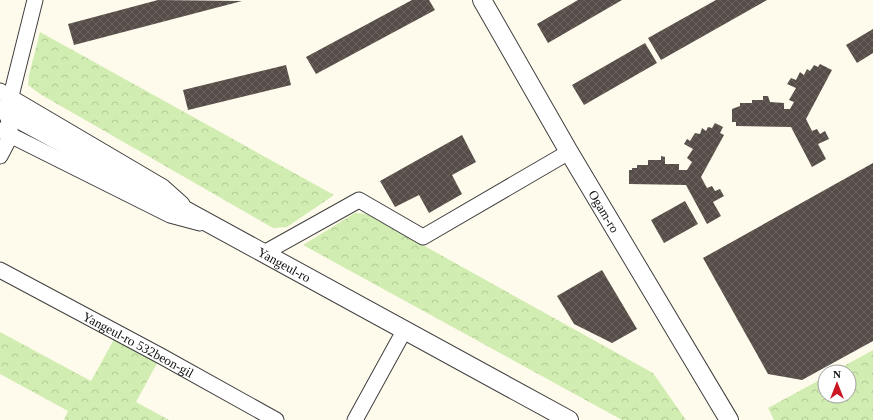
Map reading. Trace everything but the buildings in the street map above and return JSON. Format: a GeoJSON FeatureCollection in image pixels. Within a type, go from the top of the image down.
{"type":"FeatureCollection","features":[{"type":"Feature","properties":{"kind":"street"},"geometry":{"type":"LineString","coordinates":[[0,156],[6,133],[5,102],[35,0]]}},
{"type":"Feature","properties":{"kind":"street","name":"Ogam-ro"},"geometry":{"type":"LineString","coordinates":[[482,0],[569,152],[730,420]]}},
{"type":"Feature","properties":{"kind":"street","name":"Yangeul-ro"},"geometry":{"type":"LineString","coordinates":[[5,102],[194,215],[404,332],[569,420]]}},
{"type":"Feature","properties":{"kind":"street"},"geometry":{"type":"LineString","coordinates":[[6,133],[170,215],[219,228]]}},
{"type":"Feature","properties":{"kind":"street"},"geometry":{"type":"LineString","coordinates":[[264,253],[359,200],[423,237],[569,152]]}},
{"type":"Feature","properties":{"kind":"street","name":"Yangeul-ro 532beon-gil"},"geometry":{"type":"LineString","coordinates":[[0,270],[161,356],[276,420]]}},
{"type":"Feature","properties":{"kind":"street"},"geometry":{"type":"LineString","coordinates":[[355,420],[404,332]]}},
{"type":"Feature","properties":{"kind":"green space"},"geometry":{"type":"Polygon","coordinates":[[[40,32],[334,195],[287,227],[273,228],[40,94],[28,85],[29,75],[40,32]]]}},
{"type":"Feature","properties":{"kind":"green space"},"geometry":{"type":"Polygon","coordinates":[[[355,213],[367,214],[653,373],[686,420],[622,420],[303,245],[355,213]]]}},
{"type":"Feature","properties":{"kind":"green space"},"geometry":{"type":"Polygon","coordinates":[[[0,332],[91,381],[118,332],[161,356],[136,402],[169,420],[64,420],[68,411],[0,374],[0,332]]]}},
{"type":"Feature","properties":{"kind":"green space"},"geometry":{"type":"Polygon","coordinates":[[[873,350],[873,420],[774,420],[768,408],[817,381],[817,404],[857,404],[857,364],[848,364],[873,350]]]}}]}
